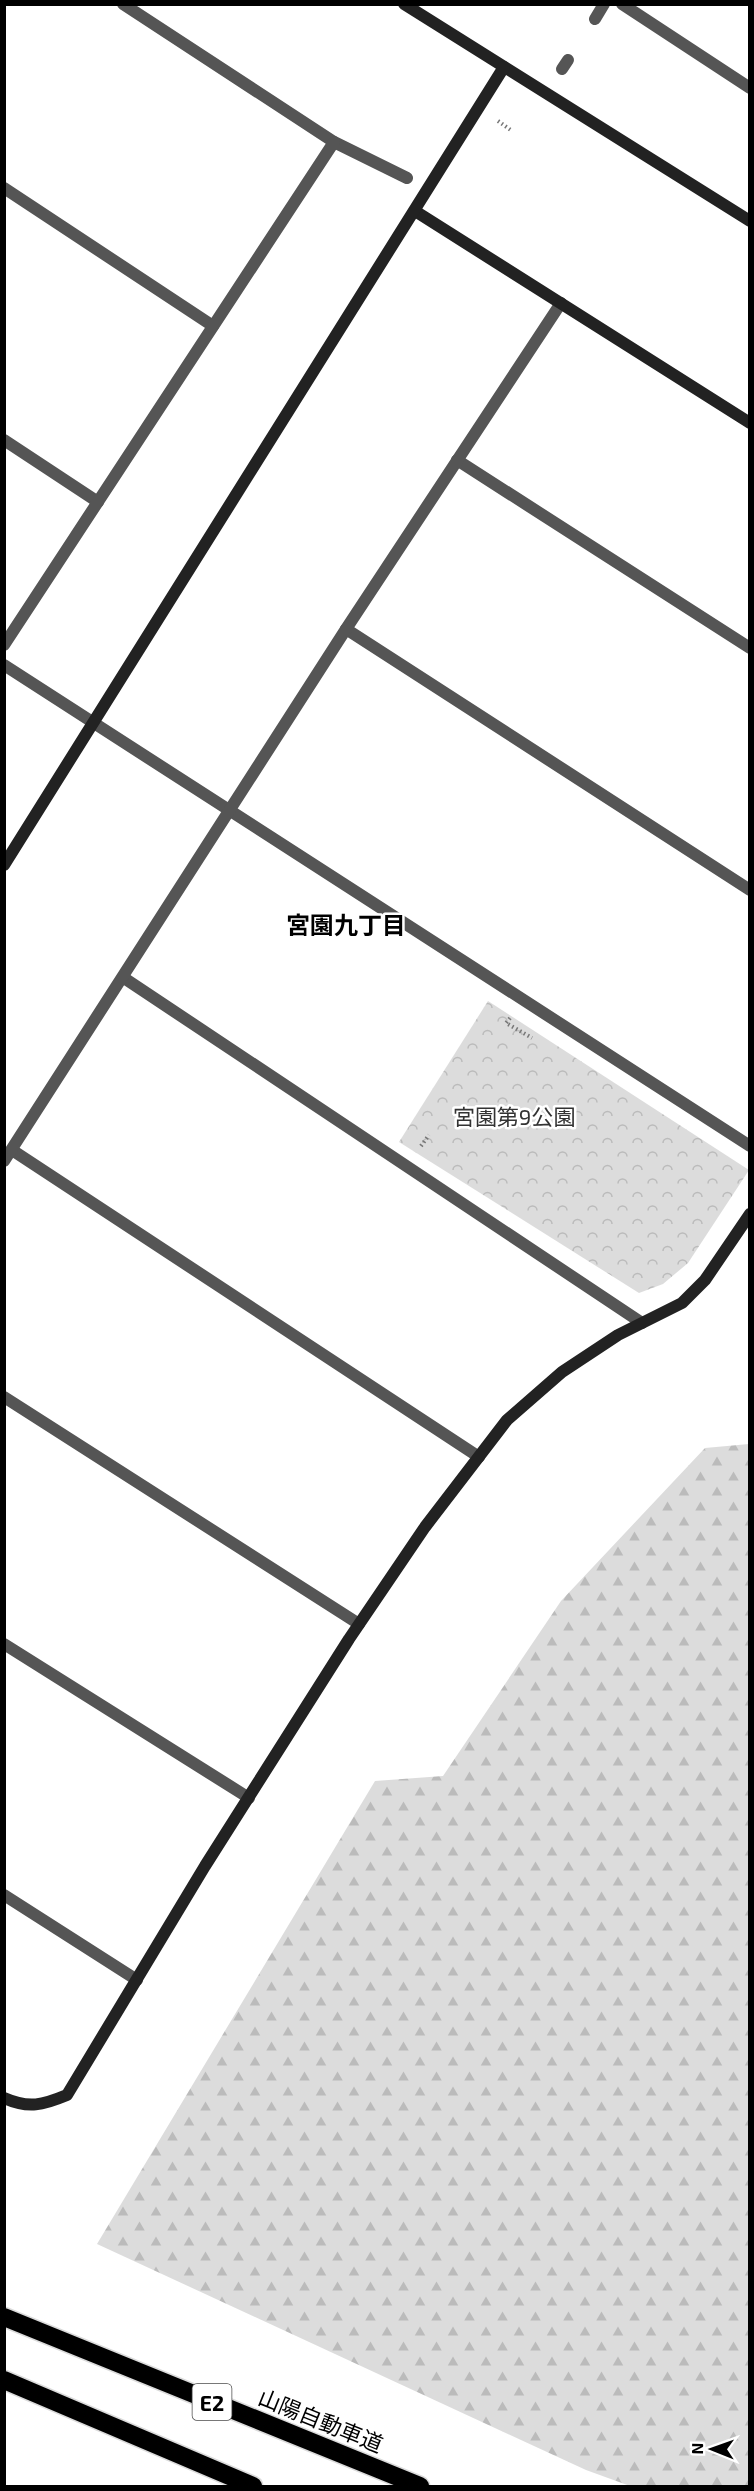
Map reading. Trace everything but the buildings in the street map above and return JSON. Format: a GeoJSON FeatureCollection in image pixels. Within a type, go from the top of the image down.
{"type":"FeatureCollection","features":[{"type":"Feature","properties":{"kind":"highway","name":"山陽自動車道"},"geometry":{"type":"LineString","coordinates":[[4,2317],[420,2487]]}},
{"type":"Feature","properties":{"kind":"highway"},"geometry":{"type":"LineString","coordinates":[[4,2380],[253,2487]]}},
{"type":"Feature","properties":{"kind":"street"},"geometry":{"type":"LineString","coordinates":[[123,4],[334,142],[407,178]]}},
{"type":"Feature","properties":{"kind":"street"},"geometry":{"type":"LineString","coordinates":[[404,4],[750,221]]}},
{"type":"Feature","properties":{"kind":"street"},"geometry":{"type":"LineString","coordinates":[[595,19],[604,4]]}},
{"type":"Feature","properties":{"kind":"street"},"geometry":{"type":"LineString","coordinates":[[622,4],[750,88]]}},
{"type":"Feature","properties":{"kind":"street"},"geometry":{"type":"LineString","coordinates":[[4,865],[504,67]]}},
{"type":"Feature","properties":{"kind":"street"},"geometry":{"type":"LineString","coordinates":[[4,645],[334,142]]}},
{"type":"Feature","properties":{"kind":"street"},"geometry":{"type":"LineString","coordinates":[[4,188],[213,326]]}},
{"type":"Feature","properties":{"kind":"street"},"geometry":{"type":"LineString","coordinates":[[415,211],[750,423]]}},
{"type":"Feature","properties":{"kind":"street"},"geometry":{"type":"LineString","coordinates":[[4,1161],[346,629],[561,303]]}},
{"type":"Feature","properties":{"kind":"street"},"geometry":{"type":"LineString","coordinates":[[4,440],[98,502]]}},
{"type":"Feature","properties":{"kind":"street"},"geometry":{"type":"LineString","coordinates":[[457,460],[750,648]]}},
{"type":"Feature","properties":{"kind":"street"},"geometry":{"type":"LineString","coordinates":[[346,629],[750,890]]}},
{"type":"Feature","properties":{"kind":"street"},"geometry":{"type":"LineString","coordinates":[[4,666],[750,1146]]}},
{"type":"Feature","properties":{"kind":"street"},"geometry":{"type":"LineString","coordinates":[[123,978],[642,1323]]}},
{"type":"Feature","properties":{"kind":"street"},"geometry":{"type":"LineString","coordinates":[[12,1150],[479,1457]]}},
{"type":"Feature","properties":{"kind":"street"},"geometry":{"type":"LineString","coordinates":[[4,2098],[19,2104],[44,2105],[67,2095],[249,1798],[359,1624],[424,1527],[507,1420],[562,1372],[618,1335],[682,1303],[705,1280],[750,1214]]}},
{"type":"Feature","properties":{"kind":"street"},"geometry":{"type":"LineString","coordinates":[[4,1397],[359,1624]]}},
{"type":"Feature","properties":{"kind":"street"},"geometry":{"type":"LineString","coordinates":[[4,1644],[249,1798]]}},
{"type":"Feature","properties":{"kind":"street"},"geometry":{"type":"LineString","coordinates":[[4,1895],[137,1980]]}},
{"type":"Feature","properties":{"kind":"path"},"geometry":{"type":"LineString","coordinates":[[416,1153],[429,1135]]}},
{"type":"Feature","properties":{"kind":"green space","name":"宮園第9公園"},"geometry":{"type":"Polygon","coordinates":[[[488,1001],[749,1170],[688,1263],[663,1284],[639,1293],[399,1142],[488,1001]]]}},
{"type":"Feature","properties":{"kind":"green space"},"geometry":{"type":"Polygon","coordinates":[[[749,1444],[749,2486],[630,2486],[586,2470],[97,2244],[375,1781],[443,1776],[561,1601],[705,1448],[749,1444]]]}},
{"type":"Feature","properties":{"kind":"district","name":"宮園九丁目"},"geometry":{"type":"Point","coordinates":[346,924]}}]}
